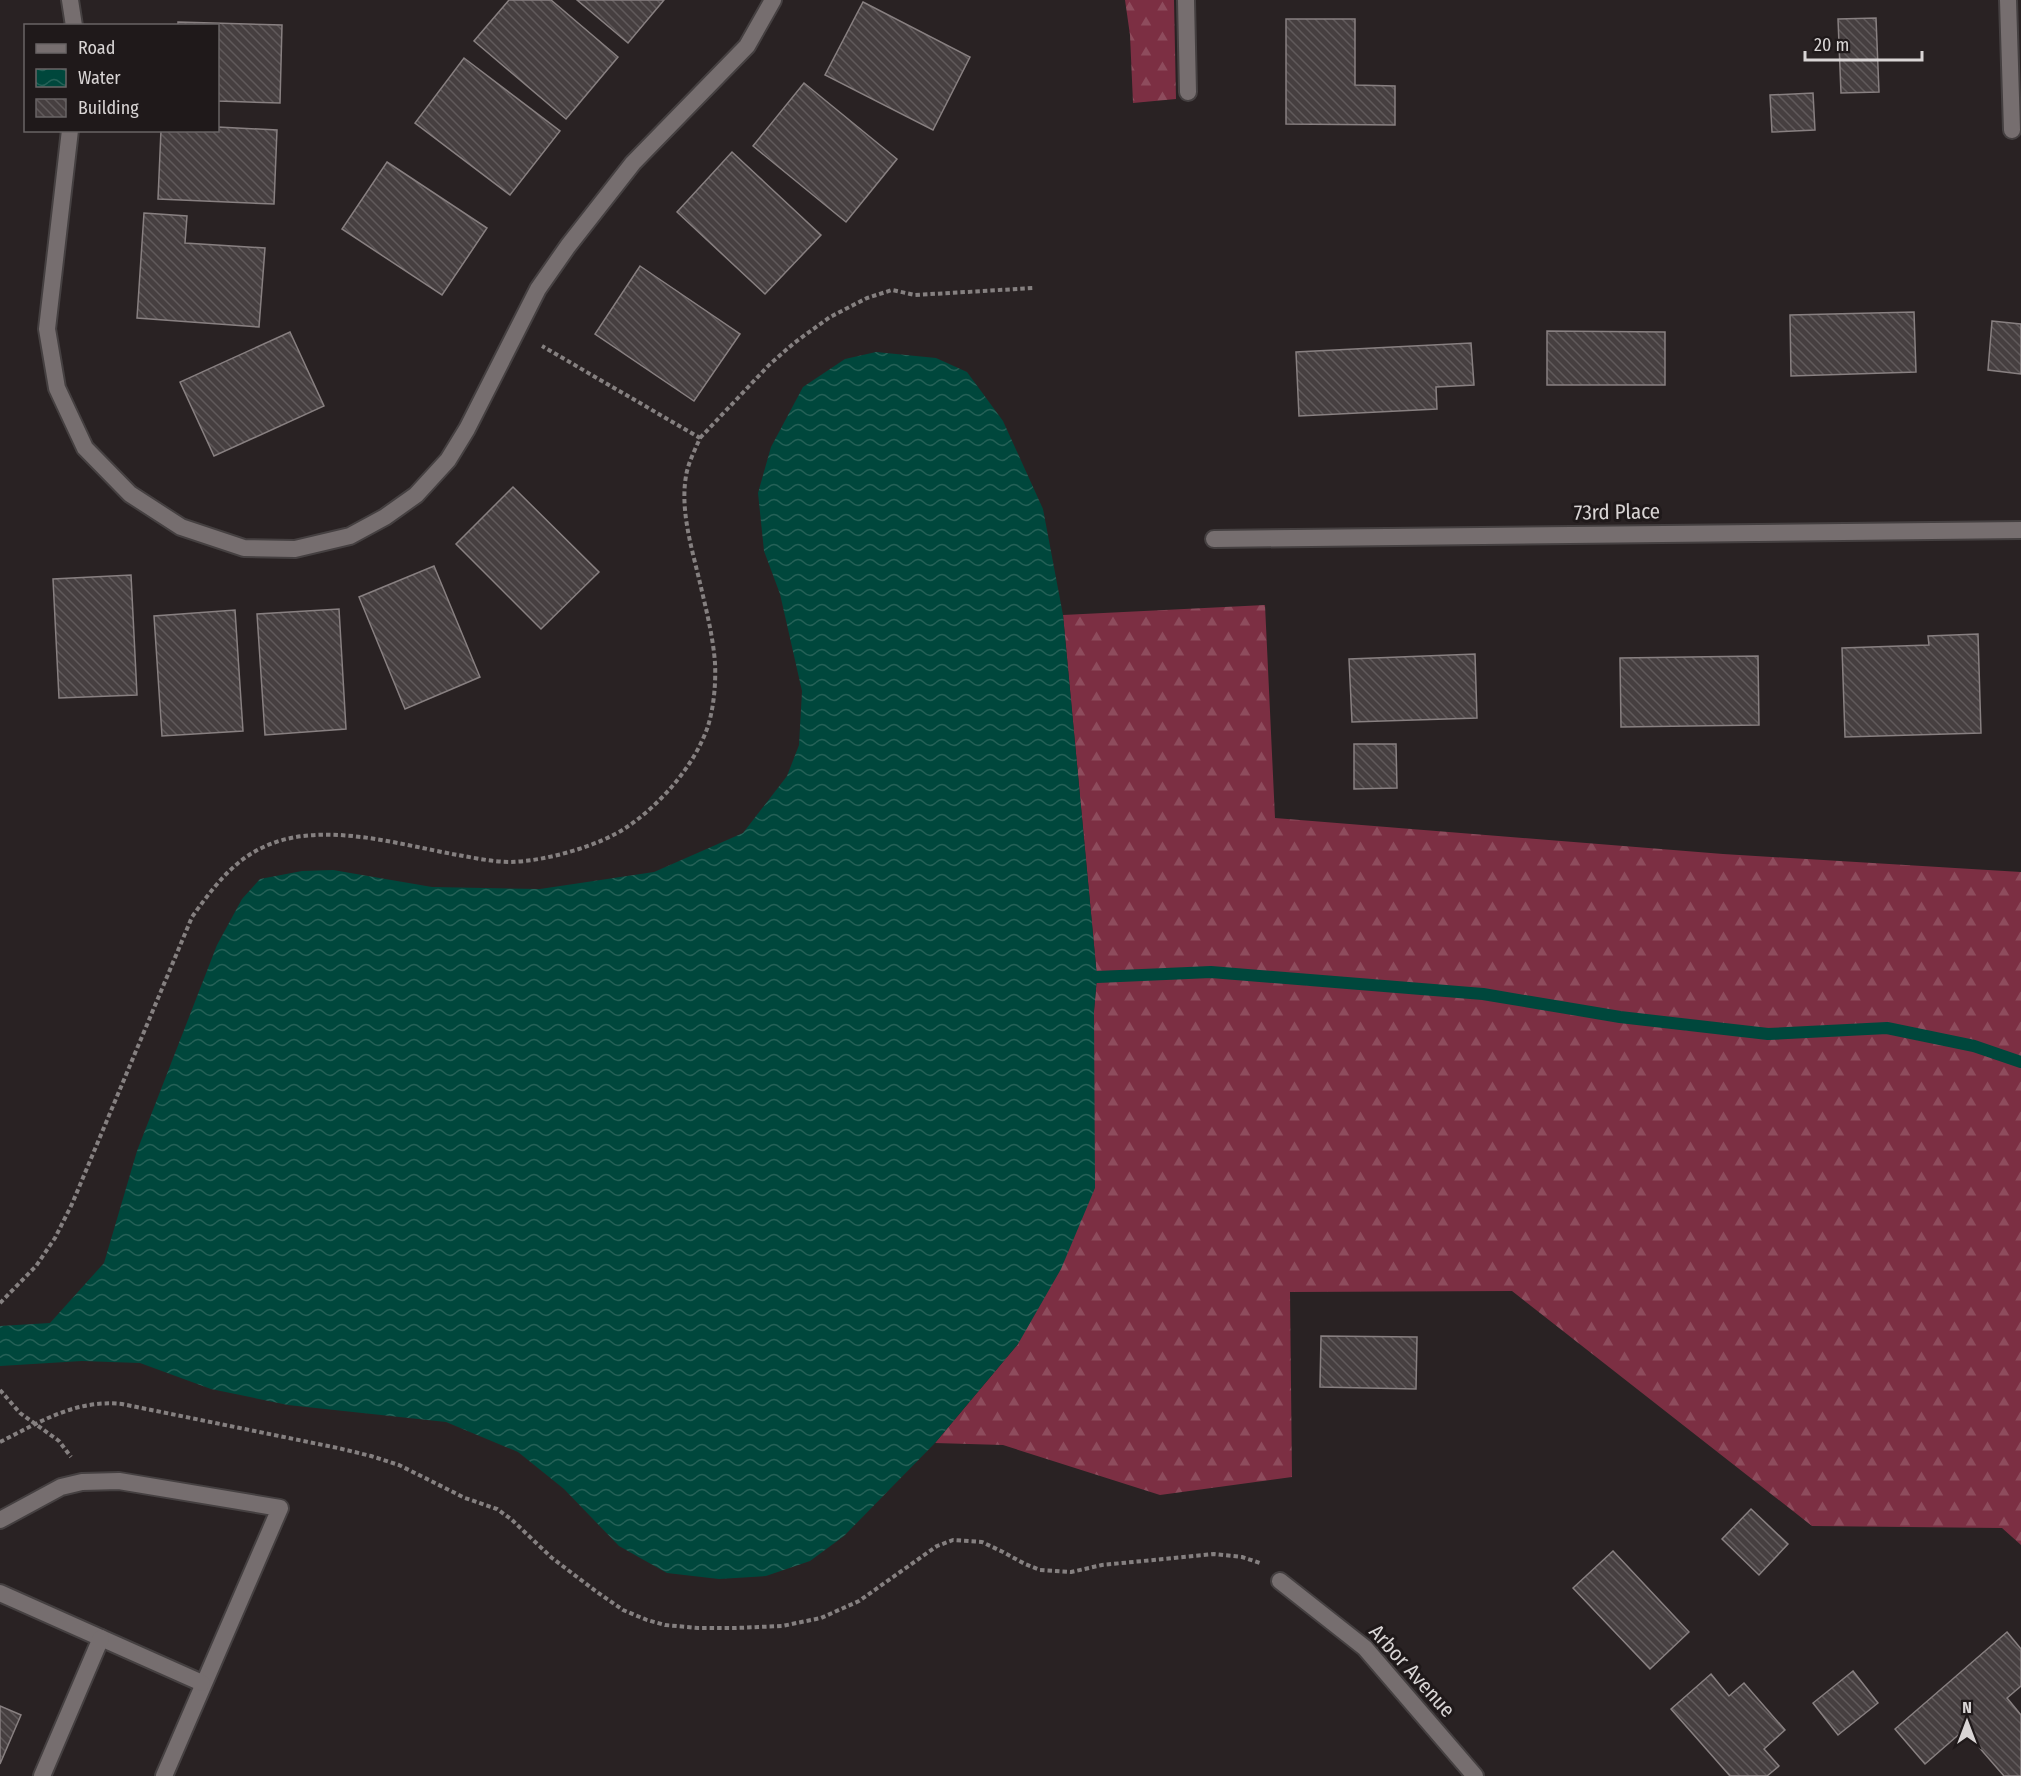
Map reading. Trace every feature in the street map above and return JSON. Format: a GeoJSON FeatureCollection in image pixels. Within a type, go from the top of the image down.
{"type":"FeatureCollection","features":[{"type":"Feature","properties":{"kind":"street"},"geometry":{"type":"LineString","coordinates":[[70,0],[74,24]]}},
{"type":"Feature","properties":{"kind":"street"},"geometry":{"type":"LineString","coordinates":[[70,132],[47,329],[57,388],[85,448],[130,494],[181,527],[244,548],[295,549],[350,536],[386,517],[417,495],[448,460],[467,429],[538,289],[580,230],[633,163],[747,46],[773,0]]}},
{"type":"Feature","properties":{"kind":"street"},"geometry":{"type":"LineString","coordinates":[[1186,0],[1188,92]]}},
{"type":"Feature","properties":{"kind":"street"},"geometry":{"type":"LineString","coordinates":[[2008,0],[2012,130]]}},
{"type":"Feature","properties":{"kind":"street","name":"73rd Place"},"geometry":{"type":"LineString","coordinates":[[1214,539],[2021,530]]}},
{"type":"Feature","properties":{"kind":"street"},"geometry":{"type":"LineString","coordinates":[[0,1520],[60,1487],[82,1482],[119,1481],[280,1508],[202,1683],[164,1776]]}},
{"type":"Feature","properties":{"kind":"street","name":"Arbor Avenue"},"geometry":{"type":"LineString","coordinates":[[1280,1581],[1365,1648],[1476,1776]]}},
{"type":"Feature","properties":{"kind":"street"},"geometry":{"type":"LineString","coordinates":[[0,1593],[202,1683]]}},
{"type":"Feature","properties":{"kind":"street"},"geometry":{"type":"LineString","coordinates":[[42,1776],[101,1638]]}},
{"type":"Feature","properties":{"kind":"path"},"geometry":{"type":"LineString","coordinates":[[0,1303],[36,1266],[55,1238],[72,1204],[192,917],[208,894],[231,870],[254,852],[277,842],[314,834],[372,839],[486,860],[512,862],[564,854],[595,843],[627,827],[676,782],[708,726],[715,664],[711,630],[689,538],[685,502],[686,475],[700,438],[769,365],[794,343],[830,317],[867,298],[892,290],[915,296],[1034,288]]}},
{"type":"Feature","properties":{"kind":"path"},"geometry":{"type":"LineString","coordinates":[[517,331],[700,438]]}},
{"type":"Feature","properties":{"kind":"path"},"geometry":{"type":"LineString","coordinates":[[0,1390],[20,1413],[59,1441],[69,1453],[82,1482]]}},
{"type":"Feature","properties":{"kind":"path"},"geometry":{"type":"LineString","coordinates":[[0,1442],[64,1411],[104,1402],[371,1456],[432,1480],[465,1498],[497,1509],[511,1519],[552,1558],[623,1610],[665,1625],[698,1628],[771,1626],[821,1618],[859,1601],[937,1546],[953,1540],[982,1542],[1040,1570],[1071,1572],[1102,1565],[1186,1556],[1214,1554],[1242,1557],[1263,1564],[1280,1581]]}},
{"type":"Feature","properties":{"kind":"green space"},"geometry":{"type":"Polygon","coordinates":[[[1125,0],[1174,0],[1176,99],[1133,103],[1130,35],[1125,0]]]}},
{"type":"Feature","properties":{"kind":"green space"},"geometry":{"type":"Polygon","coordinates":[[[1265,605],[1275,818],[1723,854],[2021,872],[2021,1545],[2002,1528],[1812,1526],[1512,1291],[1290,1292],[1292,1477],[1160,1495],[1003,1445],[935,1443],[1018,1344],[1094,1011],[1097,977],[1063,615],[1265,605]]]}},
{"type":"Feature","properties":{"kind":"water"},"geometry":{"type":"Polygon","coordinates":[[[876,352],[936,358],[967,372],[1003,421],[1043,509],[1063,615],[1097,977],[1094,1011],[1095,1188],[1061,1269],[1018,1344],[935,1443],[844,1536],[810,1561],[766,1576],[719,1579],[667,1573],[619,1546],[564,1489],[518,1452],[446,1422],[288,1405],[211,1389],[140,1363],[82,1361],[0,1366],[0,1326],[50,1323],[104,1263],[137,1151],[217,945],[242,899],[260,879],[302,871],[333,870],[432,887],[540,889],[654,872],[743,833],[787,776],[799,745],[802,691],[780,594],[764,551],[758,493],[771,447],[803,387],[845,359],[876,352]]]}},
{"type":"Feature","properties":{"kind":"building"},"geometry":{"type":"Polygon","coordinates":[[[509,0],[551,0],[618,57],[566,119],[474,41],[509,0]]]}},
{"type":"Feature","properties":{"kind":"building"},"geometry":{"type":"Polygon","coordinates":[[[577,0],[664,0],[628,43],[577,0]]]}},
{"type":"Feature","properties":{"kind":"building"},"geometry":{"type":"Polygon","coordinates":[[[863,2],[970,57],[933,130],[825,75],[863,2]]]}},
{"type":"Feature","properties":{"kind":"building"},"geometry":{"type":"Polygon","coordinates":[[[1876,18],[1879,92],[1841,93],[1838,19],[1876,18]]]}},
{"type":"Feature","properties":{"kind":"building"},"geometry":{"type":"Polygon","coordinates":[[[1286,19],[1355,19],[1355,85],[1395,86],[1395,125],[1286,124],[1286,19]]]}},
{"type":"Feature","properties":{"kind":"building"},"geometry":{"type":"Polygon","coordinates":[[[178,22],[282,25],[280,103],[219,101],[219,24],[178,24],[178,22]]]}},
{"type":"Feature","properties":{"kind":"building"},"geometry":{"type":"Polygon","coordinates":[[[464,58],[560,131],[510,195],[415,123],[464,58]]]}},
{"type":"Feature","properties":{"kind":"building"},"geometry":{"type":"Polygon","coordinates":[[[804,83],[897,159],[846,222],[753,146],[804,83]]]}},
{"type":"Feature","properties":{"kind":"building"},"geometry":{"type":"Polygon","coordinates":[[[1813,93],[1815,130],[1772,132],[1770,95],[1813,93]]]}},
{"type":"Feature","properties":{"kind":"building"},"geometry":{"type":"Polygon","coordinates":[[[219,127],[277,130],[274,204],[158,199],[161,132],[219,132],[219,127]]]}},
{"type":"Feature","properties":{"kind":"building"},"geometry":{"type":"Polygon","coordinates":[[[732,152],[821,235],[765,294],[677,212],[732,152]]]}},
{"type":"Feature","properties":{"kind":"building"},"geometry":{"type":"Polygon","coordinates":[[[387,162],[487,228],[442,295],[342,229],[387,162]]]}},
{"type":"Feature","properties":{"kind":"building"},"geometry":{"type":"Polygon","coordinates":[[[144,213],[187,216],[185,243],[265,248],[259,327],[137,318],[144,213]]]}},
{"type":"Feature","properties":{"kind":"building"},"geometry":{"type":"Polygon","coordinates":[[[640,266],[740,334],[694,401],[595,334],[640,266]]]}},
{"type":"Feature","properties":{"kind":"building"},"geometry":{"type":"Polygon","coordinates":[[[1914,312],[1916,372],[1791,376],[1790,315],[1914,312]]]}},
{"type":"Feature","properties":{"kind":"building"},"geometry":{"type":"Polygon","coordinates":[[[1992,321],[2021,324],[2021,374],[1988,370],[1992,321]]]}},
{"type":"Feature","properties":{"kind":"building"},"geometry":{"type":"Polygon","coordinates":[[[1547,331],[1665,332],[1665,385],[1547,385],[1547,331]]]}},
{"type":"Feature","properties":{"kind":"building"},"geometry":{"type":"Polygon","coordinates":[[[290,332],[324,406],[214,456],[180,382],[290,332]]]}},
{"type":"Feature","properties":{"kind":"building"},"geometry":{"type":"Polygon","coordinates":[[[1471,343],[1474,385],[1436,387],[1437,409],[1299,416],[1296,352],[1471,343]]]}},
{"type":"Feature","properties":{"kind":"building"},"geometry":{"type":"Polygon","coordinates":[[[513,487],[599,572],[541,629],[456,544],[513,487]]]}},
{"type":"Feature","properties":{"kind":"building"},"geometry":{"type":"Polygon","coordinates":[[[434,566],[480,677],[405,709],[359,597],[434,566]]]}},
{"type":"Feature","properties":{"kind":"building"},"geometry":{"type":"Polygon","coordinates":[[[131,575],[137,695],[59,698],[53,579],[131,575]]]}},
{"type":"Feature","properties":{"kind":"building"},"geometry":{"type":"Polygon","coordinates":[[[339,609],[346,729],[265,735],[257,614],[339,609]]]}},
{"type":"Feature","properties":{"kind":"building"},"geometry":{"type":"Polygon","coordinates":[[[235,610],[243,731],[162,736],[154,616],[235,610]]]}},
{"type":"Feature","properties":{"kind":"building"},"geometry":{"type":"Polygon","coordinates":[[[1978,634],[1981,733],[1845,737],[1842,648],[1929,645],[1928,636],[1978,634]]]}},
{"type":"Feature","properties":{"kind":"building"},"geometry":{"type":"Polygon","coordinates":[[[1475,654],[1477,718],[1352,722],[1349,659],[1475,654]]]}},
{"type":"Feature","properties":{"kind":"building"},"geometry":{"type":"Polygon","coordinates":[[[1758,656],[1759,725],[1621,727],[1620,658],[1758,656]]]}},
{"type":"Feature","properties":{"kind":"building"},"geometry":{"type":"Polygon","coordinates":[[[1354,744],[1396,744],[1397,788],[1354,789],[1354,744]]]}},
{"type":"Feature","properties":{"kind":"building"},"geometry":{"type":"Polygon","coordinates":[[[1321,1336],[1417,1337],[1416,1389],[1320,1387],[1321,1336]]]}},
{"type":"Feature","properties":{"kind":"building"},"geometry":{"type":"Polygon","coordinates":[[[1751,1509],[1788,1544],[1759,1575],[1722,1539],[1751,1509]]]}},
{"type":"Feature","properties":{"kind":"building"},"geometry":{"type":"Polygon","coordinates":[[[1613,1551],[1689,1632],[1650,1669],[1573,1588],[1613,1551]]]}},
{"type":"Feature","properties":{"kind":"building"},"geometry":{"type":"Polygon","coordinates":[[[2007,1632],[2021,1649],[2021,1686],[2007,1698],[2021,1715],[2021,1776],[2004,1776],[1964,1730],[1925,1764],[1895,1729],[2007,1632]]]}},
{"type":"Feature","properties":{"kind":"building"},"geometry":{"type":"Polygon","coordinates":[[[1853,1671],[1878,1703],[1838,1735],[1813,1703],[1853,1671]]]}},
{"type":"Feature","properties":{"kind":"building"},"geometry":{"type":"Polygon","coordinates":[[[1711,1674],[1729,1696],[1744,1683],[1785,1730],[1764,1749],[1779,1766],[1767,1776],[1730,1776],[1671,1709],[1711,1674]]]}},
{"type":"Feature","properties":{"kind":"building"},"geometry":{"type":"Polygon","coordinates":[[[0,1706],[21,1715],[0,1764],[0,1706]]]}},
{"type":"Feature","properties":{"kind":"waterway"},"geometry":{"type":"LineString","coordinates":[[1097,977],[1211,972],[1483,994],[1620,1017],[1768,1034],[1887,1028],[1974,1046],[2021,1062]]}}]}
